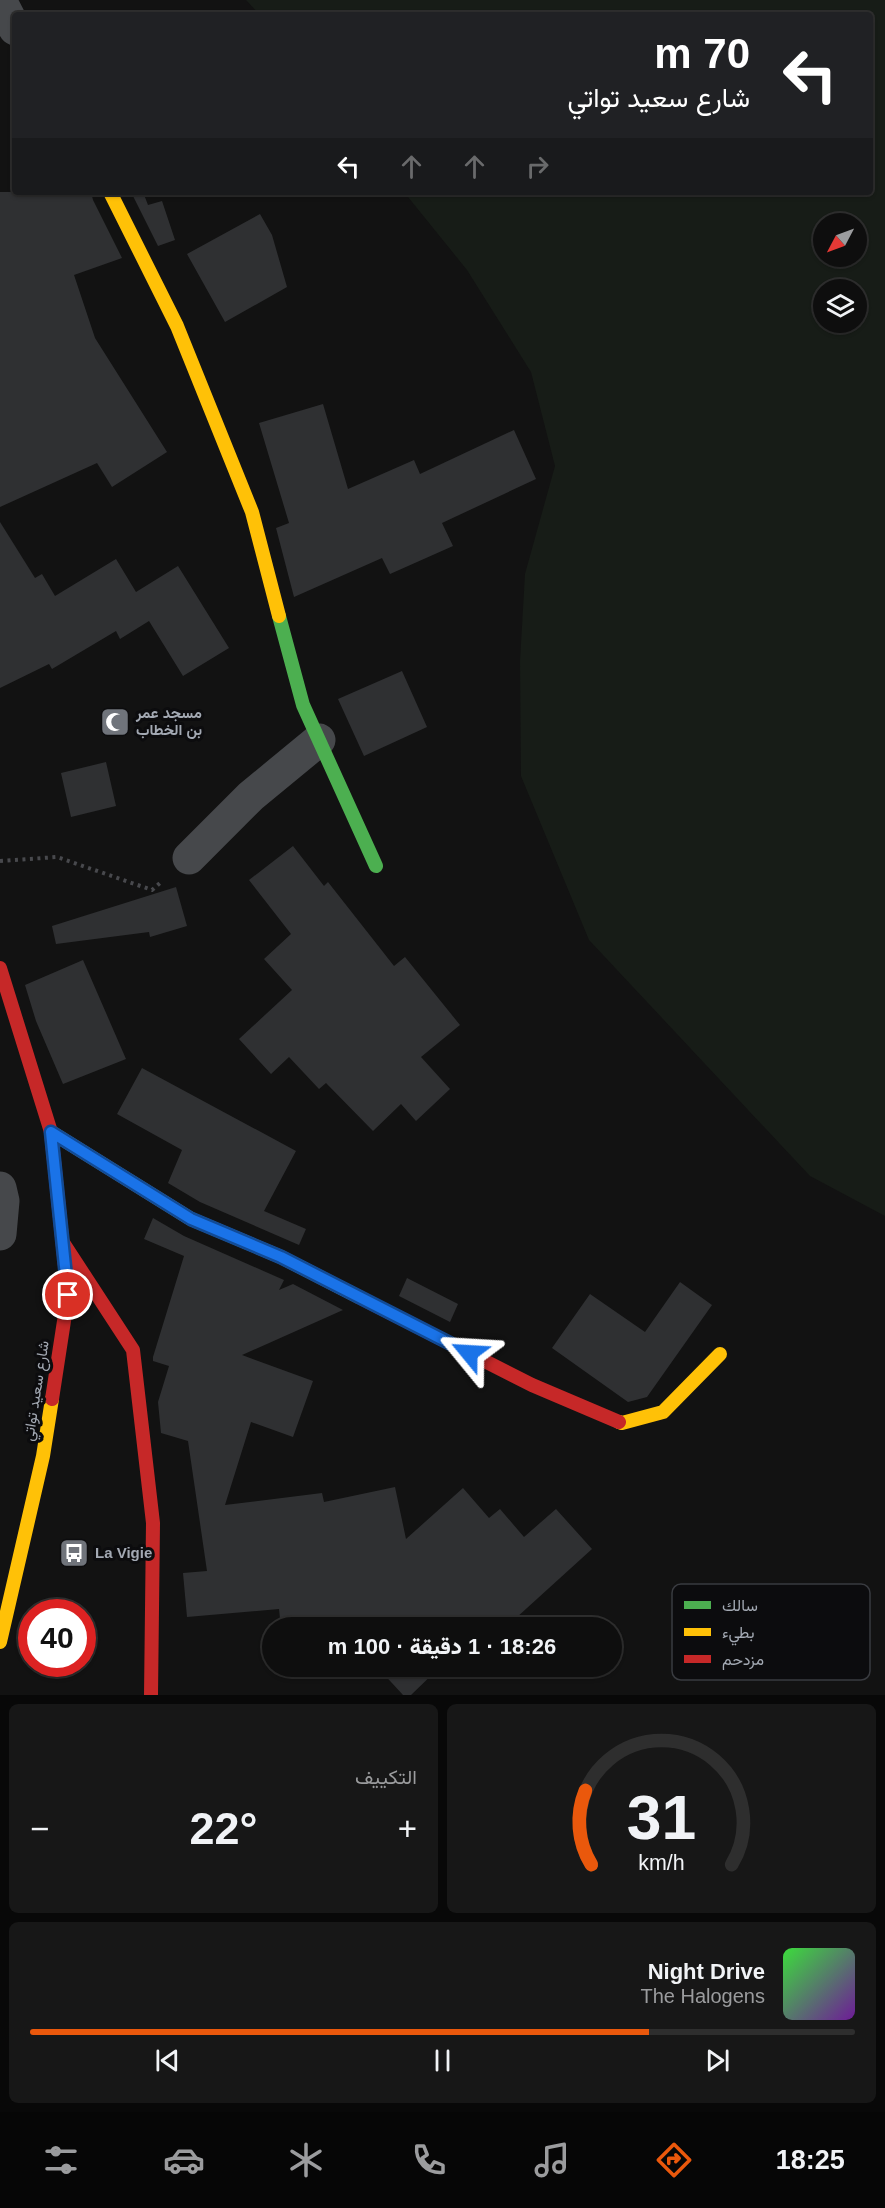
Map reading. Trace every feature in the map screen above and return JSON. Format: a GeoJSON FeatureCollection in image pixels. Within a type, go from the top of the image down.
{"type":"FeatureCollection","features":[{"type":"Feature","properties":{"kind":"street"},"geometry":{"type":"LineString","coordinates":[[0,0],[12,23]]}},
{"type":"Feature","properties":{"kind":"street"},"geometry":{"type":"LineString","coordinates":[[112,195],[177,326],[252,512],[303,705],[376,866]]}},
{"type":"Feature","properties":{"kind":"street"},"geometry":{"type":"LineString","coordinates":[[189,858],[251,796],[319,740]]}},
{"type":"Feature","properties":{"kind":"street","name":"شارع سعيد تواتي"},"geometry":{"type":"LineString","coordinates":[[0,968],[51,1132],[68,1295],[43,1456],[0,1642]]}},
{"type":"Feature","properties":{"kind":"street"},"geometry":{"type":"LineString","coordinates":[[51,1132],[191,1219],[281,1257],[532,1385],[622,1423],[663,1412],[720,1354]]}},
{"type":"Feature","properties":{"kind":"street"},"geometry":{"type":"LineString","coordinates":[[0,1188],[3,1201],[0,1234]]}},
{"type":"Feature","properties":{"kind":"street"},"geometry":{"type":"LineString","coordinates":[[62,1240],[133,1350],[153,1523],[151,1695]]}},
{"type":"Feature","properties":{"kind":"path"},"geometry":{"type":"LineString","coordinates":[[0,861],[57,857],[152,890],[189,858]]}},
{"type":"Feature","properties":{"kind":"shaded area"},"geometry":{"type":"Polygon","coordinates":[[[246,0],[885,0],[885,1216],[810,1176],[589,940],[521,776],[520,661],[525,574],[555,466],[531,372],[467,270],[406,195],[873,195],[873,12],[257,12],[246,0]]]}},
{"type":"Feature","properties":{"kind":"building"},"geometry":{"type":"Polygon","coordinates":[[[0,192],[12,192],[12,195],[92,195],[122,258],[74,275],[95,338],[167,452],[112,487],[97,463],[0,507],[0,192]]]}},
{"type":"Feature","properties":{"kind":"building"},"geometry":{"type":"Polygon","coordinates":[[[132,195],[144,195],[148,205],[162,201],[175,240],[158,246],[132,195]]]}},
{"type":"Feature","properties":{"kind":"building"},"geometry":{"type":"Polygon","coordinates":[[[260,214],[272,235],[287,287],[225,322],[187,254],[260,214]]]}},
{"type":"Feature","properties":{"kind":"building"},"geometry":{"type":"Polygon","coordinates":[[[323,404],[348,489],[414,460],[420,474],[514,430],[536,479],[442,523],[453,546],[390,574],[382,558],[294,597],[276,528],[289,523],[259,423],[323,404]]]}},
{"type":"Feature","properties":{"kind":"building"},"geometry":{"type":"Polygon","coordinates":[[[0,522],[35,578],[42,574],[55,596],[116,559],[136,592],[178,566],[229,648],[183,676],[149,621],[120,639],[116,631],[52,669],[49,664],[0,688],[0,522]]]}},
{"type":"Feature","properties":{"kind":"building"},"geometry":{"type":"Polygon","coordinates":[[[402,671],[427,727],[364,756],[338,699],[402,671]]]}},
{"type":"Feature","properties":{"kind":"building"},"geometry":{"type":"Polygon","coordinates":[[[106,762],[116,806],[71,817],[61,773],[106,762]]]}},
{"type":"Feature","properties":{"kind":"building"},"geometry":{"type":"Polygon","coordinates":[[[293,846],[324,886],[328,882],[394,966],[405,957],[460,1025],[421,1057],[450,1089],[416,1121],[401,1104],[373,1131],[326,1083],[319,1089],[289,1057],[271,1074],[239,1039],[292,990],[264,959],[291,934],[249,880],[293,846]]]}},
{"type":"Feature","properties":{"kind":"building"},"geometry":{"type":"Polygon","coordinates":[[[176,887],[187,926],[150,937],[149,932],[56,944],[52,926],[176,887]]]}},
{"type":"Feature","properties":{"kind":"building"},"geometry":{"type":"Polygon","coordinates":[[[83,960],[126,1059],[63,1084],[36,1021],[25,985],[83,960]]]}},
{"type":"Feature","properties":{"kind":"building"},"geometry":{"type":"Polygon","coordinates":[[[142,1068],[296,1151],[264,1211],[306,1229],[299,1245],[200,1202],[168,1183],[182,1150],[117,1114],[142,1068]]]}},
{"type":"Feature","properties":{"kind":"building"},"geometry":{"type":"Polygon","coordinates":[[[153,1218],[184,1236],[284,1280],[279,1290],[293,1284],[343,1310],[242,1355],[313,1381],[293,1437],[251,1422],[225,1505],[322,1493],[324,1502],[395,1487],[406,1539],[463,1488],[489,1518],[500,1509],[524,1537],[556,1509],[592,1549],[517,1617],[280,1617],[279,1609],[187,1617],[183,1573],[207,1571],[188,1441],[161,1433],[158,1402],[169,1366],[153,1361],[184,1256],[144,1239],[153,1218]]]}},
{"type":"Feature","properties":{"kind":"building"},"geometry":{"type":"Polygon","coordinates":[[[407,1278],[458,1304],[450,1322],[399,1296],[407,1278]]]}},
{"type":"Feature","properties":{"kind":"building"},"geometry":{"type":"Polygon","coordinates":[[[680,1282],[712,1305],[647,1397],[628,1402],[552,1348],[590,1294],[645,1332],[680,1282]]]}},
{"type":"Feature","properties":{"kind":"building"},"geometry":{"type":"Polygon","coordinates":[[[386,1677],[430,1677],[411,1695],[403,1695],[386,1677]]]}},
{"type":"Feature","properties":{"kind":"traffic: fast"},"geometry":{"type":"LineString","coordinates":[[279,616],[303,705],[376,866]]}},
{"type":"Feature","properties":{"kind":"traffic: slow"},"geometry":{"type":"LineString","coordinates":[[112,195],[177,326],[252,512],[279,616]]}},
{"type":"Feature","properties":{"kind":"traffic: slow"},"geometry":{"type":"LineString","coordinates":[[51,1132],[191,1219],[281,1257],[359,1297]]}},
{"type":"Feature","properties":{"kind":"traffic: slow"},"geometry":{"type":"LineString","coordinates":[[619,1422],[663,1412],[720,1354]]}},
{"type":"Feature","properties":{"kind":"traffic: slow"},"geometry":{"type":"LineString","coordinates":[[0,1642],[43,1456],[52,1399]]}},
{"type":"Feature","properties":{"kind":"traffic: jam"},"geometry":{"type":"LineString","coordinates":[[0,968],[51,1132],[68,1295],[52,1399]]}},
{"type":"Feature","properties":{"kind":"traffic: jam"},"geometry":{"type":"LineString","coordinates":[[62,1241],[133,1350],[153,1523],[151,1695]]}},
{"type":"Feature","properties":{"kind":"traffic: jam"},"geometry":{"type":"LineString","coordinates":[[359,1297],[532,1385],[619,1422]]}},
{"type":"Feature","properties":{"kind":"place","name":"مسجد عمر بن الخطاب"},"geometry":{"type":"Point","coordinates":[115,722]}},
{"type":"Feature","properties":{"kind":"place","name":"La Vigie"},"geometry":{"type":"Point","coordinates":[74,1553]}},
{"type":"Feature","properties":{"kind":"route"},"geometry":{"type":"LineString","coordinates":[[68,1295],[51,1132],[191,1219],[281,1257],[469,1353]]}}]}
